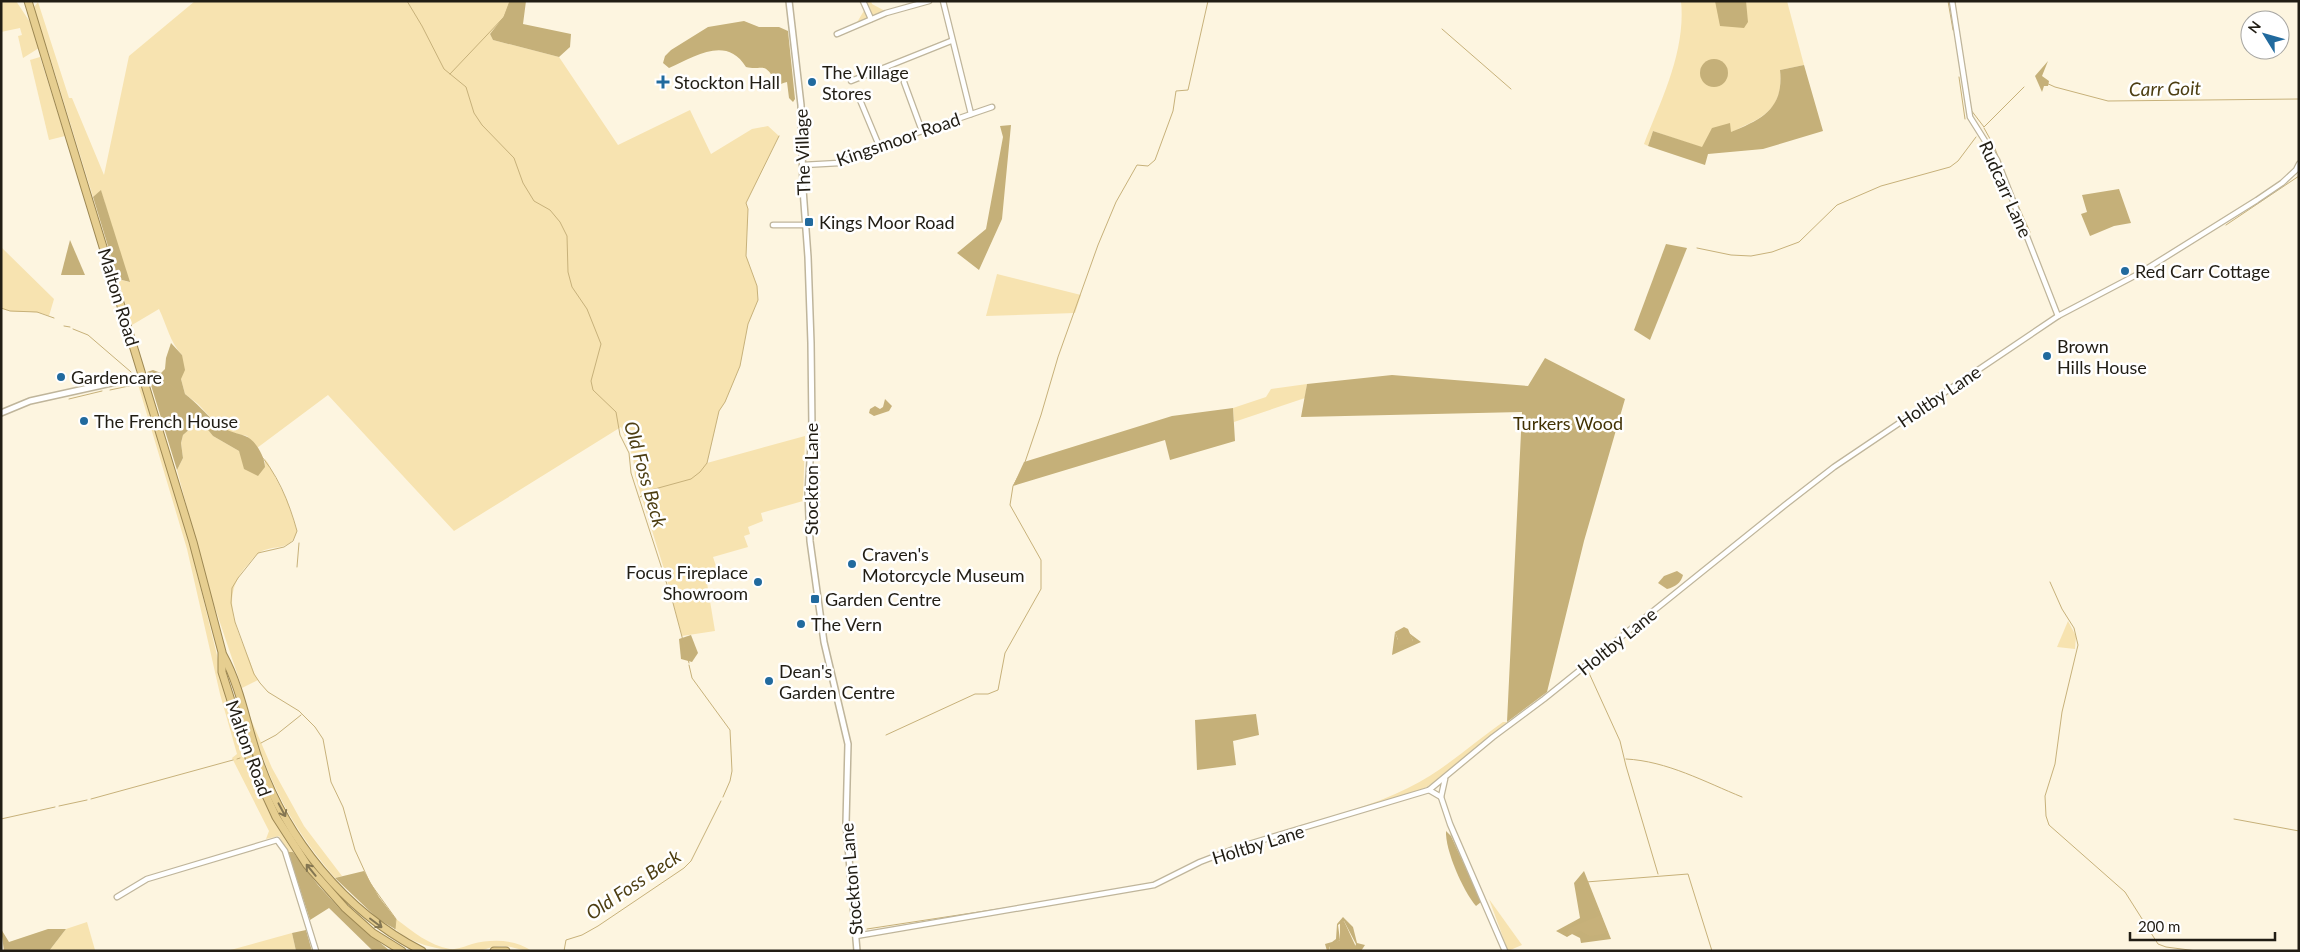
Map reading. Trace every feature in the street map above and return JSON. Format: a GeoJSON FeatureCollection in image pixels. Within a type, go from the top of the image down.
{"type":"FeatureCollection","features":[{"type":"Feature","properties":{"kind":"highway","name":"Malton Road"},"geometry":{"type":"LineString","coordinates":[[28,1],[193,542],[222,652],[231,669],[257,756],[269,785],[296,835],[333,883],[366,916],[395,936],[422,951]]}},
{"type":"Feature","properties":{"kind":"highway","name":"Malton Road"},"geometry":{"type":"LineString","coordinates":[[222,652],[222,672],[250,761],[265,797],[289,840],[319,880],[345,908],[373,933],[402,951]]}},
{"type":"Feature","properties":{"kind":"highway"},"geometry":{"type":"LineString","coordinates":[[494,951],[506,951]]}},
{"type":"Feature","properties":{"kind":"street","name":"The Village"},"geometry":{"type":"LineString","coordinates":[[789,1],[800,98],[810,302]]}},
{"type":"Feature","properties":{"kind":"street"},"geometry":{"type":"LineString","coordinates":[[864,1],[872,19]]}},
{"type":"Feature","properties":{"kind":"street"},"geometry":{"type":"LineString","coordinates":[[837,34],[872,19],[929,1]]}},
{"type":"Feature","properties":{"kind":"street"},"geometry":{"type":"LineString","coordinates":[[943,1],[951,41],[972,114]]}},
{"type":"Feature","properties":{"kind":"street","name":"Rudcarr Lane"},"geometry":{"type":"LineString","coordinates":[[1952,1],[1970,117],[1997,160],[2058,316]]}},
{"type":"Feature","properties":{"kind":"street"},"geometry":{"type":"LineString","coordinates":[[851,81],[951,41]]}},
{"type":"Feature","properties":{"kind":"street"},"geometry":{"type":"LineString","coordinates":[[904,82],[922,131]]}},
{"type":"Feature","properties":{"kind":"street"},"geometry":{"type":"LineString","coordinates":[[860,100],[880,148]]}},
{"type":"Feature","properties":{"kind":"street","name":"Kingsmoor Road"},"geometry":{"type":"LineString","coordinates":[[803,165],[839,163],[922,131],[992,107]]}},
{"type":"Feature","properties":{"kind":"street","name":"Holtby Lane"},"geometry":{"type":"LineString","coordinates":[[856,936],[1154,885],[1200,862],[1239,847],[1398,801],[1429,790],[1793,499],[1867,444],[2058,316],[2140,274],[2215,227],[2282,183],[2296,170],[2299,164]]}},
{"type":"Feature","properties":{"kind":"street"},"geometry":{"type":"LineString","coordinates":[[773,225],[806,225]]}},
{"type":"Feature","properties":{"kind":"street","name":"Stockton Lane"},"geometry":{"type":"LineString","coordinates":[[810,302],[812,429],[808,493],[810,541],[823,633],[848,744],[846,823],[857,951]]}},
{"type":"Feature","properties":{"kind":"street"},"geometry":{"type":"LineString","coordinates":[[1,413],[30,401],[143,376]]}},
{"type":"Feature","properties":{"kind":"street"},"geometry":{"type":"LineString","coordinates":[[1445,778],[1441,797],[1450,824],[1506,951]]}},
{"type":"Feature","properties":{"kind":"street"},"geometry":{"type":"LineString","coordinates":[[1429,790],[1441,797]]}},
{"type":"Feature","properties":{"kind":"street"},"geometry":{"type":"LineString","coordinates":[[117,897],[148,879],[277,840],[285,851],[316,951]]}},
{"type":"Feature","properties":{"kind":"shaded area"},"geometry":{"type":"Polygon","coordinates":[[[1,1],[16,1],[30,22],[39,48],[23,58],[18,36],[22,35],[20,28],[1,32],[1,1]]]}},
{"type":"Feature","properties":{"kind":"shaded area"},"geometry":{"type":"Polygon","coordinates":[[[195,1],[510,1],[504,16],[490,34],[493,40],[559,57],[618,145],[690,110],[711,154],[752,129],[768,126],[779,136],[746,203],[748,209],[746,256],[757,286],[758,300],[748,324],[740,366],[725,402],[719,411],[707,463],[805,436],[803,501],[761,513],[763,521],[748,527],[750,534],[744,536],[748,547],[713,557],[718,572],[706,577],[715,631],[682,636],[664,569],[635,476],[633,457],[621,427],[454,531],[328,395],[257,448],[247,436],[228,432],[216,423],[198,404],[185,394],[181,379],[182,355],[172,339],[159,309],[132,325],[118,279],[129,282],[101,191],[93,197],[49,54],[34,14],[34,7],[38,2],[69,98],[72,98],[104,175],[129,56],[195,1]]]}},
{"type":"Feature","properties":{"kind":"shaded area"},"geometry":{"type":"Polygon","coordinates":[[[866,1],[871,1],[872,4],[885,11],[856,24],[868,4],[866,1]]]}},
{"type":"Feature","properties":{"kind":"shaded area"},"geometry":{"type":"Polygon","coordinates":[[[1681,1],[1787,1],[1804,65],[1780,70],[1778,95],[1768,111],[1703,148],[1653,131],[1648,146],[1644,144],[1665,92],[1676,56],[1682,20],[1681,1]]]}},
{"type":"Feature","properties":{"kind":"shaded area"},"geometry":{"type":"Polygon","coordinates":[[[40,57],[65,136],[49,140],[30,60],[40,57]]]}},
{"type":"Feature","properties":{"kind":"shaded area"},"geometry":{"type":"Polygon","coordinates":[[[1,247],[54,299],[49,316],[37,313],[13,312],[1,308],[1,247]]]}},
{"type":"Feature","properties":{"kind":"shaded area"},"geometry":{"type":"Polygon","coordinates":[[[997,274],[1081,295],[1075,313],[986,316],[997,274]]]}},
{"type":"Feature","properties":{"kind":"shaded area"},"geometry":{"type":"Polygon","coordinates":[[[141,380],[192,553],[226,692],[245,760],[270,814],[293,852],[288,852],[279,836],[266,839],[269,831],[232,758],[237,754],[220,694],[187,549],[137,381],[141,380]]]}},
{"type":"Feature","properties":{"kind":"shaded area"},"geometry":{"type":"Polygon","coordinates":[[[1307,384],[1305,398],[1234,422],[1233,408],[1266,397],[1271,389],[1307,384]]]}},
{"type":"Feature","properties":{"kind":"shaded area"},"geometry":{"type":"Polygon","coordinates":[[[885,399],[892,406],[889,411],[874,416],[869,413],[870,409],[875,406],[880,409],[883,407],[885,399]]]}},
{"type":"Feature","properties":{"kind":"shaded area"},"geometry":{"type":"Polygon","coordinates":[[[195,413],[213,436],[239,451],[243,458],[265,467],[265,459],[287,500],[297,531],[294,538],[287,545],[260,552],[244,569],[233,591],[232,602],[236,625],[258,680],[242,688],[208,587],[177,470],[183,458],[181,443],[183,435],[191,428],[195,413]]]}},
{"type":"Feature","properties":{"kind":"shaded area"},"geometry":{"type":"Polygon","coordinates":[[[1677,571],[1683,575],[1675,586],[1667,589],[1658,583],[1664,576],[1677,571]]]}},
{"type":"Feature","properties":{"kind":"shaded area"},"geometry":{"type":"Polygon","coordinates":[[[2068,621],[2076,636],[2075,649],[2057,647],[2068,621]]]}},
{"type":"Feature","properties":{"kind":"shaded area"},"geometry":{"type":"Polygon","coordinates":[[[1404,627],[1408,629],[1413,641],[1412,643],[1398,646],[1395,632],[1404,627]]]}},
{"type":"Feature","properties":{"kind":"shaded area"},"geometry":{"type":"Polygon","coordinates":[[[247,710],[272,768],[304,826],[342,876],[335,878],[318,858],[281,799],[271,779],[247,710]]]}},
{"type":"Feature","properties":{"kind":"shaded area"},"geometry":{"type":"Polygon","coordinates":[[[1503,722],[1507,722],[1439,779],[1425,788],[1386,802],[1295,827],[1367,805],[1408,788],[1445,765],[1503,722]]]}},
{"type":"Feature","properties":{"kind":"shaded area"},"geometry":{"type":"Polygon","coordinates":[[[1489,899],[1522,945],[1508,951],[1489,899]]]}},
{"type":"Feature","properties":{"kind":"shaded area"},"geometry":{"type":"Polygon","coordinates":[[[1601,915],[1606,930],[1604,934],[1590,936],[1580,931],[1567,934],[1569,928],[1601,915]]]}},
{"type":"Feature","properties":{"kind":"shaded area"},"geometry":{"type":"Polygon","coordinates":[[[396,919],[435,945],[450,949],[461,948],[480,942],[503,941],[518,944],[532,951],[502,946],[479,951],[434,948],[413,941],[395,929],[396,919]]]}},
{"type":"Feature","properties":{"kind":"shaded area"},"geometry":{"type":"Polygon","coordinates":[[[1344,921],[1356,947],[1353,951],[1330,951],[1329,945],[1340,940],[1340,922],[1344,921]]]}},
{"type":"Feature","properties":{"kind":"shaded area"},"geometry":{"type":"Polygon","coordinates":[[[87,922],[95,950],[49,951],[66,929],[87,922]]]}},
{"type":"Feature","properties":{"kind":"shaded area"},"geometry":{"type":"Polygon","coordinates":[[[292,933],[296,951],[227,951],[292,933]]]}},
{"type":"Feature","properties":{"kind":"green space"},"geometry":{"type":"Polygon","coordinates":[[[510,1],[526,1],[523,24],[571,34],[570,47],[559,57],[493,40],[490,34],[504,16],[510,1]]]}},
{"type":"Feature","properties":{"kind":"green space"},"geometry":{"type":"Polygon","coordinates":[[[1715,1],[1746,1],[1748,22],[1744,28],[1720,26],[1715,1]]]}},
{"type":"Feature","properties":{"kind":"green space"},"geometry":{"type":"Polygon","coordinates":[[[744,21],[759,27],[779,27],[788,31],[795,99],[793,102],[789,98],[787,82],[767,90],[774,79],[768,70],[765,68],[746,67],[738,57],[729,52],[720,50],[710,51],[669,68],[663,63],[665,56],[671,50],[708,27],[744,21]]]}},
{"type":"Feature","properties":{"kind":"green space"},"geometry":{"type":"Polygon","coordinates":[[[1714,59],[1724,63],[1728,73],[1724,83],[1714,87],[1704,83],[1700,73],[1704,63],[1714,59]]]}},
{"type":"Feature","properties":{"kind":"green space"},"geometry":{"type":"Polygon","coordinates":[[[2048,61],[2042,76],[2049,81],[2048,86],[2044,86],[2042,92],[2035,76],[2048,61]]]}},
{"type":"Feature","properties":{"kind":"green space"},"geometry":{"type":"Polygon","coordinates":[[[1804,65],[1823,131],[1763,149],[1708,154],[1705,165],[1648,146],[1653,131],[1702,147],[1712,128],[1730,123],[1731,132],[1753,122],[1762,117],[1775,103],[1779,94],[1780,70],[1804,65]]]}},
{"type":"Feature","properties":{"kind":"green space"},"geometry":{"type":"Polygon","coordinates":[[[1011,125],[1002,219],[979,270],[957,253],[986,229],[1003,137],[1000,126],[1011,125]]]}},
{"type":"Feature","properties":{"kind":"green space"},"geometry":{"type":"Polygon","coordinates":[[[2119,189],[2131,223],[2114,226],[2090,236],[2081,214],[2087,212],[2082,195],[2119,189]]]}},
{"type":"Feature","properties":{"kind":"green space"},"geometry":{"type":"Polygon","coordinates":[[[101,190],[130,282],[118,279],[93,197],[101,190]]]}},
{"type":"Feature","properties":{"kind":"green space"},"geometry":{"type":"Polygon","coordinates":[[[70,240],[85,275],[61,275],[70,240]]]}},
{"type":"Feature","properties":{"kind":"green space"},"geometry":{"type":"Polygon","coordinates":[[[1666,244],[1687,248],[1650,340],[1634,330],[1666,244]]]}},
{"type":"Feature","properties":{"kind":"green space"},"geometry":{"type":"Polygon","coordinates":[[[171,343],[182,355],[185,370],[181,379],[185,394],[219,426],[245,436],[256,444],[265,467],[258,476],[244,469],[239,451],[213,436],[195,414],[191,428],[183,435],[181,443],[183,458],[177,470],[147,372],[153,370],[161,373],[165,369],[171,343]]]}},
{"type":"Feature","properties":{"kind":"green space","name":"Turkers Wood"},"geometry":{"type":"Polygon","coordinates":[[[1545,358],[1625,399],[1584,541],[1547,692],[1507,722],[1522,412],[1301,417],[1307,384],[1392,375],[1528,386],[1545,358]]]}},
{"type":"Feature","properties":{"kind":"green space"},"geometry":{"type":"Polygon","coordinates":[[[1233,408],[1235,441],[1170,460],[1165,440],[1013,486],[1024,462],[1172,416],[1233,408]]]}},
{"type":"Feature","properties":{"kind":"green space"},"geometry":{"type":"Polygon","coordinates":[[[1395,632],[1398,643],[1413,641],[1409,633],[1421,642],[1392,655],[1395,632]]]}},
{"type":"Feature","properties":{"kind":"green space"},"geometry":{"type":"Polygon","coordinates":[[[691,635],[698,653],[692,662],[681,659],[679,639],[691,635]]]}},
{"type":"Feature","properties":{"kind":"green space"},"geometry":{"type":"Polygon","coordinates":[[[1256,714],[1259,735],[1233,741],[1236,765],[1197,770],[1195,720],[1256,714]]]}},
{"type":"Feature","properties":{"kind":"green space"},"geometry":{"type":"Polygon","coordinates":[[[1446,831],[1451,836],[1481,902],[1476,906],[1456,870],[1448,849],[1446,831]]]}},
{"type":"Feature","properties":{"kind":"green space"},"geometry":{"type":"Polygon","coordinates":[[[288,852],[293,852],[318,885],[340,909],[390,951],[373,951],[329,908],[310,920],[288,852]]]}},
{"type":"Feature","properties":{"kind":"green space"},"geometry":{"type":"Polygon","coordinates":[[[364,871],[379,897],[396,919],[395,929],[378,919],[335,878],[364,871]]]}},
{"type":"Feature","properties":{"kind":"green space"},"geometry":{"type":"Polygon","coordinates":[[[1584,871],[1611,939],[1581,943],[1580,938],[1572,934],[1567,937],[1556,931],[1580,918],[1574,883],[1584,871]]]}},
{"type":"Feature","properties":{"kind":"green space"},"geometry":{"type":"Polygon","coordinates":[[[1343,917],[1353,927],[1357,943],[1365,945],[1361,951],[1353,951],[1356,944],[1344,921],[1338,925],[1340,940],[1329,947],[1330,951],[1327,951],[1325,944],[1336,939],[1337,924],[1343,917]]]}},
{"type":"Feature","properties":{"kind":"green space"},"geometry":{"type":"Polygon","coordinates":[[[1,929],[9,942],[48,929],[66,929],[49,951],[4,951],[1,929]]]}},
{"type":"Feature","properties":{"kind":"green space"},"geometry":{"type":"Polygon","coordinates":[[[306,930],[312,951],[296,951],[292,933],[306,930]]]}},
{"type":"Feature","properties":{"kind":"waterway","name":"Old Foss Beck"},"geometry":{"type":"LineString","coordinates":[[407,1],[444,69],[466,87],[474,113],[482,125],[514,158],[523,183],[534,201],[550,210],[560,222],[567,236],[568,272],[572,287],[587,309],[601,344],[591,381],[593,390],[616,412],[620,435],[629,453],[631,473],[673,603],[689,663]]}},
{"type":"Feature","properties":{"kind":"waterway"},"geometry":{"type":"LineString","coordinates":[[450,74],[504,17],[510,1]]}},
{"type":"Feature","properties":{"kind":"waterway"},"geometry":{"type":"LineString","coordinates":[[886,735],[975,694],[988,694],[998,690],[1005,653],[1041,589],[1041,560],[1010,505],[1013,486],[1023,468],[1058,357],[1098,245],[1116,202],[1137,165],[1148,166],[1155,160],[1173,111],[1176,91],[1188,90],[1208,1]]}},
{"type":"Feature","properties":{"kind":"waterway"},"geometry":{"type":"LineString","coordinates":[[1948,1],[1953,30]]}},
{"type":"Feature","properties":{"kind":"waterway"},"geometry":{"type":"LineString","coordinates":[[1955,1],[1956,13]]}},
{"type":"Feature","properties":{"kind":"waterway"},"geometry":{"type":"LineString","coordinates":[[1442,29],[1511,89]]}},
{"type":"Feature","properties":{"kind":"waterway","name":"Carr Goit"},"geometry":{"type":"LineString","coordinates":[[2037,76],[2055,87],[2108,101],[2299,99]]}},
{"type":"Feature","properties":{"kind":"waterway"},"geometry":{"type":"LineString","coordinates":[[1959,77],[1965,119]]}},
{"type":"Feature","properties":{"kind":"waterway"},"geometry":{"type":"LineString","coordinates":[[1971,110],[1984,127],[2024,87]]}},
{"type":"Feature","properties":{"kind":"waterway"},"geometry":{"type":"LineString","coordinates":[[1984,128],[1994,146],[2011,191]]}},
{"type":"Feature","properties":{"kind":"waterway"},"geometry":{"type":"LineString","coordinates":[[640,497],[651,490],[691,479],[707,463],[719,411],[725,402],[740,366],[748,324],[758,300],[757,286],[746,256],[748,209],[746,203],[779,136]]}},
{"type":"Feature","properties":{"kind":"waterway"},"geometry":{"type":"LineString","coordinates":[[1697,248],[1731,255],[1751,256],[1772,252],[1799,242],[1837,205],[1881,186],[1950,167],[1958,161],[1976,137]]}},
{"type":"Feature","properties":{"kind":"waterway"},"geometry":{"type":"LineString","coordinates":[[2226,225],[2299,176]]}},
{"type":"Feature","properties":{"kind":"waterway"},"geometry":{"type":"LineString","coordinates":[[2013,194],[2030,232]]}},
{"type":"Feature","properties":{"kind":"waterway"},"geometry":{"type":"LineString","coordinates":[[1,308],[10,311],[37,312],[54,318]]}},
{"type":"Feature","properties":{"kind":"waterway"},"geometry":{"type":"LineString","coordinates":[[64,326],[70,327]]}},
{"type":"Feature","properties":{"kind":"waterway"},"geometry":{"type":"LineString","coordinates":[[73,329],[88,335],[131,372]]}},
{"type":"Feature","properties":{"kind":"waterway"},"geometry":{"type":"LineString","coordinates":[[150,376],[171,385],[220,429],[253,448]]}},
{"type":"Feature","properties":{"kind":"waterway"},"geometry":{"type":"LineString","coordinates":[[110,390],[129,386]]}},
{"type":"Feature","properties":{"kind":"waterway"},"geometry":{"type":"LineString","coordinates":[[69,399],[102,391]]}},
{"type":"Feature","properties":{"kind":"waterway"},"geometry":{"type":"LineString","coordinates":[[256,450],[276,478],[290,509],[297,531],[293,541],[284,547],[258,553],[238,578],[232,588],[231,603],[235,622],[254,674],[260,683],[268,692],[299,711],[315,727],[323,739],[331,782],[343,807],[355,850],[370,883],[396,919],[395,929]]}},
{"type":"Feature","properties":{"kind":"waterway"},"geometry":{"type":"LineString","coordinates":[[297,567],[299,543]]}},
{"type":"Feature","properties":{"kind":"waterway"},"geometry":{"type":"LineString","coordinates":[[2050,582],[2062,609],[2074,628],[2078,645],[2062,712],[2055,764],[2045,796],[2046,816],[2049,825],[2125,892],[2158,944],[2166,947],[2197,951]]}},
{"type":"Feature","properties":{"kind":"waterway","name":"Old Foss Beck"},"geometry":{"type":"LineString","coordinates":[[689,665],[692,678],[730,730],[732,771],[723,797]]}},
{"type":"Feature","properties":{"kind":"waterway"},"geometry":{"type":"LineString","coordinates":[[1589,673],[1620,741],[1658,874]]}},
{"type":"Feature","properties":{"kind":"waterway"},"geometry":{"type":"LineString","coordinates":[[261,743],[276,735],[301,715]]}},
{"type":"Feature","properties":{"kind":"waterway"},"geometry":{"type":"LineString","coordinates":[[1626,759],[1671,768],[1742,797]]}},
{"type":"Feature","properties":{"kind":"waterway"},"geometry":{"type":"LineString","coordinates":[[91,799],[233,760]]}},
{"type":"Feature","properties":{"kind":"waterway"},"geometry":{"type":"LineString","coordinates":[[59,806],[87,800]]}},
{"type":"Feature","properties":{"kind":"waterway","name":"Old Foss Beck"},"geometry":{"type":"LineString","coordinates":[[564,951],[566,940],[582,935],[598,926],[684,868],[691,861],[721,801]]}},
{"type":"Feature","properties":{"kind":"waterway"},"geometry":{"type":"LineString","coordinates":[[1,819],[55,807]]}},
{"type":"Feature","properties":{"kind":"waterway"},"geometry":{"type":"LineString","coordinates":[[2234,819],[2299,831]]}},
{"type":"Feature","properties":{"kind":"waterway"},"geometry":{"type":"LineString","coordinates":[[1451,834],[1480,901]]}},
{"type":"Feature","properties":{"kind":"waterway"},"geometry":{"type":"LineString","coordinates":[[1599,916],[1585,891],[1586,882],[1688,874],[1712,951]]}},
{"type":"Feature","properties":{"kind":"waterway"},"geometry":{"type":"LineString","coordinates":[[867,929],[1044,902]]}},
{"type":"Feature","properties":{"kind":"place","name":"Stockton Hall"},"geometry":{"type":"Point","coordinates":[663,82]}},
{"type":"Feature","properties":{"kind":"place","name":"The Village Stores"},"geometry":{"type":"Point","coordinates":[812,82]}},
{"type":"Feature","properties":{"kind":"place","name":"Kings Moor Road"},"geometry":{"type":"Point","coordinates":[809,222]}},
{"type":"Feature","properties":{"kind":"place","name":"Red Carr Cottage"},"geometry":{"type":"Point","coordinates":[2125,271]}},
{"type":"Feature","properties":{"kind":"place","name":"Brown Hills House"},"geometry":{"type":"Point","coordinates":[2047,356]}},
{"type":"Feature","properties":{"kind":"place","name":"Gardencare"},"geometry":{"type":"Point","coordinates":[61,377]}},
{"type":"Feature","properties":{"kind":"place","name":"The French House"},"geometry":{"type":"Point","coordinates":[84,421]}},
{"type":"Feature","properties":{"kind":"place","name":"Craven's Motorcycle Museum"},"geometry":{"type":"Point","coordinates":[852,564]}},
{"type":"Feature","properties":{"kind":"place","name":"Focus Fireplace Showroom"},"geometry":{"type":"Point","coordinates":[758,582]}},
{"type":"Feature","properties":{"kind":"place","name":"Garden Centre"},"geometry":{"type":"Point","coordinates":[815,599]}},
{"type":"Feature","properties":{"kind":"place","name":"The Vern"},"geometry":{"type":"Point","coordinates":[801,624]}},
{"type":"Feature","properties":{"kind":"place","name":"Dean's Garden Centre"},"geometry":{"type":"Point","coordinates":[769,681]}}]}
